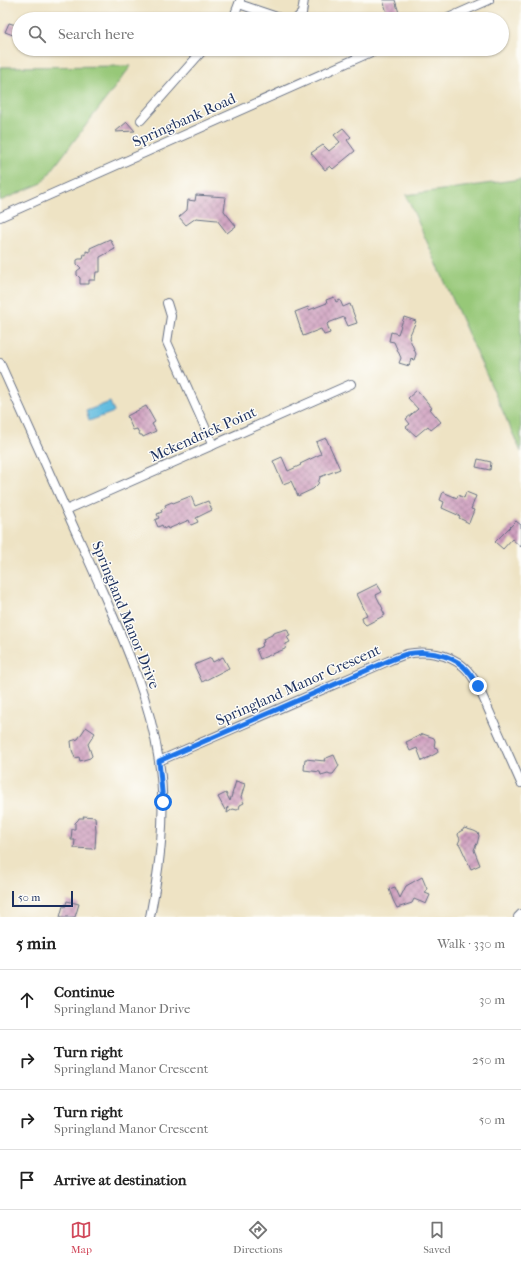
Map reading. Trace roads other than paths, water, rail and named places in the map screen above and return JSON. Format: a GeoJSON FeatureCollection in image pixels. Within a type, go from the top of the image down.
{"type":"FeatureCollection","features":[{"type":"Feature","properties":{"kind":"street"},"geometry":{"type":"LineString","coordinates":[[302,12],[304,0]]}},
{"type":"Feature","properties":{"kind":"street"},"geometry":{"type":"LineString","coordinates":[[462,12],[489,0]]}},
{"type":"Feature","properties":{"kind":"street"},"geometry":{"type":"LineString","coordinates":[[236,12],[240,2],[265,12]]}},
{"type":"Feature","properties":{"kind":"street"},"geometry":{"type":"LineString","coordinates":[[141,120],[198,56]]}},
{"type":"Feature","properties":{"kind":"street","name":"Springbank Road"},"geometry":{"type":"LineString","coordinates":[[0,217],[362,56]]}},
{"type":"Feature","properties":{"kind":"street"},"geometry":{"type":"LineString","coordinates":[[167,303],[171,316],[167,342],[213,445]]}},
{"type":"Feature","properties":{"kind":"street","name":"Springland Manor Drive"},"geometry":{"type":"LineString","coordinates":[[0,363],[129,653],[148,708],[159,761],[163,802],[162,846],[150,917]]}},
{"type":"Feature","properties":{"kind":"street","name":"Mckendrick Point"},"geometry":{"type":"LineString","coordinates":[[66,510],[351,384]]}},
{"type":"Feature","properties":{"kind":"street","name":"Springland Manor Crescent"},"geometry":{"type":"LineString","coordinates":[[159,761],[386,662],[407,654],[421,653],[436,654],[458,662],[464,666],[471,675],[478,686],[521,783]]}},
{"type":"Feature","properties":{"kind":"street"},"geometry":{"type":"LineString","coordinates":[[518,917],[521,914]]}},
{"type":"Feature","properties":{"kind":"water"},"geometry":{"type":"Polygon","coordinates":[[[110,402],[114,412],[89,421],[86,411],[110,402]]]}}]}
